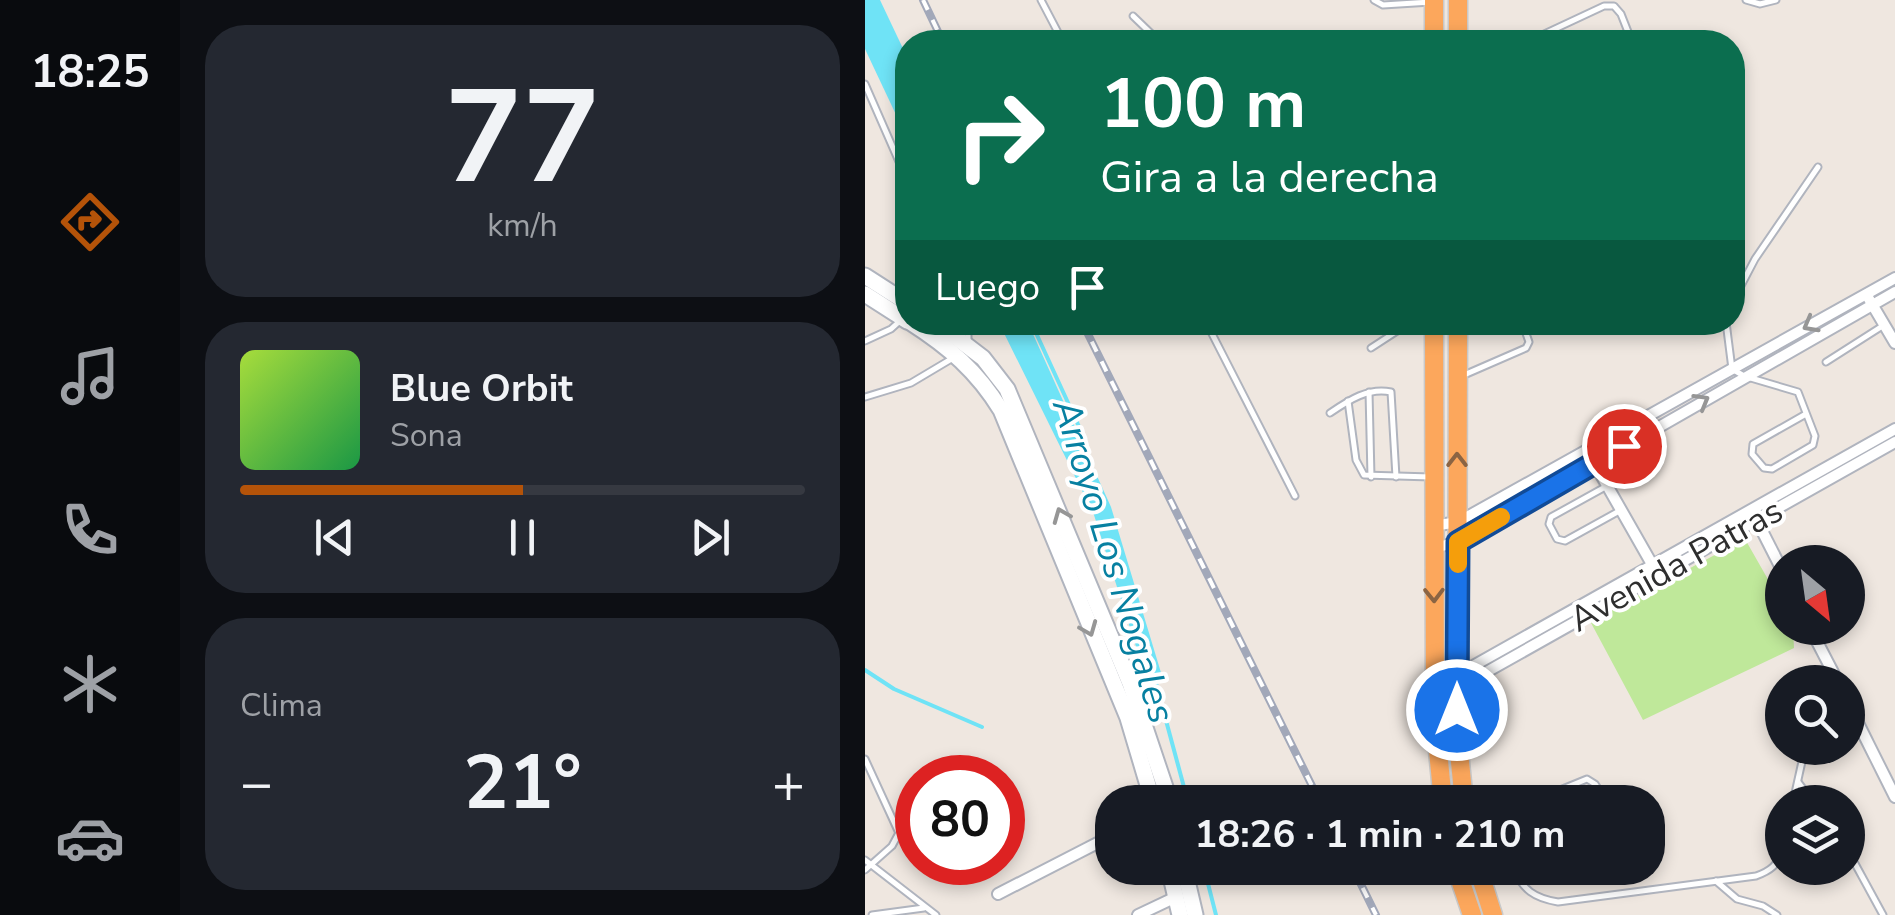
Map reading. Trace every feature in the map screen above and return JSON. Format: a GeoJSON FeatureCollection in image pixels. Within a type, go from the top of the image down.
{"type":"FeatureCollection","features":[{"type":"Feature","properties":{"kind":"highway"},"geometry":{"type":"LineString","coordinates":[[1458,30],[1459,0]]}},
{"type":"Feature","properties":{"kind":"highway"},"geometry":{"type":"LineString","coordinates":[[1434,1],[1434,30]]}},
{"type":"Feature","properties":{"kind":"highway"},"geometry":{"type":"LineString","coordinates":[[1434,335],[1435,720],[1441,785]]}},
{"type":"Feature","properties":{"kind":"highway"},"geometry":{"type":"LineString","coordinates":[[1434,373],[1439,350],[1448,335]]}},
{"type":"Feature","properties":{"kind":"highway"},"geometry":{"type":"LineString","coordinates":[[1456,335],[1457,682],[1464,785]]}},
{"type":"Feature","properties":{"kind":"highway"},"geometry":{"type":"LineString","coordinates":[[1462,885],[1471,915]]}},
{"type":"Feature","properties":{"kind":"highway"},"geometry":{"type":"LineString","coordinates":[[1483,885],[1493,915]]}},
{"type":"Feature","properties":{"kind":"main road"},"geometry":{"type":"LineString","coordinates":[[865,276],[895,305]]}},
{"type":"Feature","properties":{"kind":"main road"},"geometry":{"type":"LineString","coordinates":[[865,294],[895,310]]}},
{"type":"Feature","properties":{"kind":"main road"},"geometry":{"type":"LineString","coordinates":[[938,335],[995,373],[1016,407],[1130,683],[1164,785]]}},
{"type":"Feature","properties":{"kind":"main road"},"geometry":{"type":"LineString","coordinates":[[949,335],[1001,410],[1128,718],[1148,785]]}},
{"type":"Feature","properties":{"kind":"main road"},"geometry":{"type":"LineString","coordinates":[[1173,885],[1180,915]]}},
{"type":"Feature","properties":{"kind":"main road"},"geometry":{"type":"LineString","coordinates":[[1188,885],[1195,915]]}},
{"type":"Feature","properties":{"kind":"street"},"geometry":{"type":"LineString","coordinates":[[1433,526],[1458,522],[1895,278]]}},
{"type":"Feature","properties":{"kind":"street"},"geometry":{"type":"LineString","coordinates":[[1433,548],[1458,542],[1745,376],[1893,297],[1884,284]]}},
{"type":"Feature","properties":{"kind":"street"},"geometry":{"type":"LineString","coordinates":[[1865,294],[1895,343]]}},
{"type":"Feature","properties":{"kind":"street","name":"Avenida Patras"},"geometry":{"type":"LineString","coordinates":[[1457,682],[1658,576],[1895,429]]}},
{"type":"Feature","properties":{"kind":"street","name":"Avenida Patras"},"geometry":{"type":"LineString","coordinates":[[1457,682],[1651,564],[1895,442]]}},
{"type":"Feature","properties":{"kind":"street"},"geometry":{"type":"LineString","coordinates":[[1587,450],[1658,576]]}},
{"type":"Feature","properties":{"kind":"street"},"geometry":{"type":"LineString","coordinates":[[1754,514],[1770,545]]}},
{"type":"Feature","properties":{"kind":"street"},"geometry":{"type":"LineString","coordinates":[[1865,737],[1895,798]]}},
{"type":"Feature","properties":{"kind":"street"},"geometry":{"type":"LineString","coordinates":[[997,894],[1095,845]]}},
{"type":"Feature","properties":{"kind":"street"},"geometry":{"type":"LineString","coordinates":[[1138,915],[1176,897]]}},
{"type":"Feature","properties":{"kind":"lane"},"geometry":{"type":"LineString","coordinates":[[1041,0],[1057,30]]}},
{"type":"Feature","properties":{"kind":"lane"},"geometry":{"type":"LineString","coordinates":[[1374,0],[1383,6],[1434,1]]}},
{"type":"Feature","properties":{"kind":"lane"},"geometry":{"type":"LineString","coordinates":[[1746,0],[1760,4],[1773,0]]}},
{"type":"Feature","properties":{"kind":"lane"},"geometry":{"type":"LineString","coordinates":[[1553,30],[1604,6],[1613,6],[1627,30]]}},
{"type":"Feature","properties":{"kind":"lane"},"geometry":{"type":"LineString","coordinates":[[1133,16],[1148,30]]}},
{"type":"Feature","properties":{"kind":"lane"},"geometry":{"type":"LineString","coordinates":[[865,84],[895,153]]}},
{"type":"Feature","properties":{"kind":"lane"},"geometry":{"type":"LineString","coordinates":[[1745,278],[1818,167]]}},
{"type":"Feature","properties":{"kind":"lane"},"geometry":{"type":"LineString","coordinates":[[1826,362],[1884,325]]}},
{"type":"Feature","properties":{"kind":"lane"},"geometry":{"type":"LineString","coordinates":[[865,341],[895,326]]}},
{"type":"Feature","properties":{"kind":"lane"},"geometry":{"type":"LineString","coordinates":[[865,397],[927,376],[962,350],[965,335]]}},
{"type":"Feature","properties":{"kind":"lane"},"geometry":{"type":"LineString","coordinates":[[1213,335],[1295,496]]}},
{"type":"Feature","properties":{"kind":"lane"},"geometry":{"type":"LineString","coordinates":[[1371,348],[1391,335]]}},
{"type":"Feature","properties":{"kind":"lane"},"geometry":{"type":"LineString","coordinates":[[1457,378],[1526,348],[1527,335]]}},
{"type":"Feature","properties":{"kind":"lane"},"geometry":{"type":"LineString","coordinates":[[1727,335],[1731,369],[1793,389],[1801,397],[1815,436],[1813,445],[1772,469],[1764,468],[1753,454],[1753,444],[1806,414]]}},
{"type":"Feature","properties":{"kind":"lane"},"geometry":{"type":"LineString","coordinates":[[1330,412],[1369,392],[1387,390],[1393,396],[1397,477]]}},
{"type":"Feature","properties":{"kind":"lane"},"geometry":{"type":"LineString","coordinates":[[1369,392],[1371,477]]}},
{"type":"Feature","properties":{"kind":"lane"},"geometry":{"type":"LineString","coordinates":[[1348,401],[1361,471],[1371,477],[1433,477]]}},
{"type":"Feature","properties":{"kind":"lane"},"geometry":{"type":"LineString","coordinates":[[1607,486],[1551,517],[1549,524],[1557,539],[1565,541],[1621,510]]}},
{"type":"Feature","properties":{"kind":"lane"},"geometry":{"type":"LineString","coordinates":[[865,759],[899,834],[868,868]]}},
{"type":"Feature","properties":{"kind":"lane"},"geometry":{"type":"LineString","coordinates":[[1797,785],[1802,765]]}},
{"type":"Feature","properties":{"kind":"lane"},"geometry":{"type":"LineString","coordinates":[[1569,785],[1587,780],[1596,785]]}},
{"type":"Feature","properties":{"kind":"lane"},"geometry":{"type":"LineString","coordinates":[[865,860],[868,868],[937,915]]}},
{"type":"Feature","properties":{"kind":"lane"},"geometry":{"type":"LineString","coordinates":[[1523,885],[1539,898],[1558,902],[1765,873]]}},
{"type":"Feature","properties":{"kind":"lane"},"geometry":{"type":"LineString","coordinates":[[1716,881],[1737,899],[1763,906],[1777,915]]}},
{"type":"Feature","properties":{"kind":"lane"},"geometry":{"type":"LineString","coordinates":[[1865,882],[1883,915]]}},
{"type":"Feature","properties":{"kind":"lane"},"geometry":{"type":"LineString","coordinates":[[872,915],[927,908]]}},
{"type":"Feature","properties":{"kind":"green space"},"geometry":{"type":"Polygon","coordinates":[[[1745,539],[1765,574],[1765,645],[1794,648],[1643,720],[1590,621],[1745,539]]]}},
{"type":"Feature","properties":{"kind":"water"},"geometry":{"type":"Polygon","coordinates":[[[865,0],[880,0],[895,32],[895,113],[865,49],[865,0]]]}},
{"type":"Feature","properties":{"kind":"water","name":"Arroyo Los Nogales"},"geometry":{"type":"Polygon","coordinates":[[[1005,335],[1033,335],[1111,507],[1162,676],[1147,681],[1094,515],[1005,335]]]}},
{"type":"Feature","properties":{"kind":"waterway","name":"Arroyo Los Nogales"},"geometry":{"type":"LineString","coordinates":[[1037,335],[1081,431],[1090,461]]}},
{"type":"Feature","properties":{"kind":"waterway"},"geometry":{"type":"LineString","coordinates":[[865,670],[894,689],[982,727]]}},
{"type":"Feature","properties":{"kind":"waterway","name":"Arroyo Los Nogales"},"geometry":{"type":"LineString","coordinates":[[1154,676],[1183,785]]}},
{"type":"Feature","properties":{"kind":"waterway","name":"Arroyo Los Nogales"},"geometry":{"type":"LineString","coordinates":[[1208,885],[1216,915]]}},
{"type":"Feature","properties":{"kind":"railway"},"geometry":{"type":"LineString","coordinates":[[923,0],[937,30]]}},
{"type":"Feature","properties":{"kind":"railway"},"geometry":{"type":"LineString","coordinates":[[1088,335],[1312,785]]}},
{"type":"Feature","properties":{"kind":"railway"},"geometry":{"type":"LineString","coordinates":[[1361,885],[1376,915]]}},
{"type":"Feature","properties":{"kind":"slow traffic"},"geometry":{"type":"LineString","coordinates":[[1458,564],[1458,542],[1501,517]]}},
{"type":"Feature","properties":{"kind":"route"},"geometry":{"type":"LineString","coordinates":[[1457,710],[1458,542],[1624,446]]}}]}
